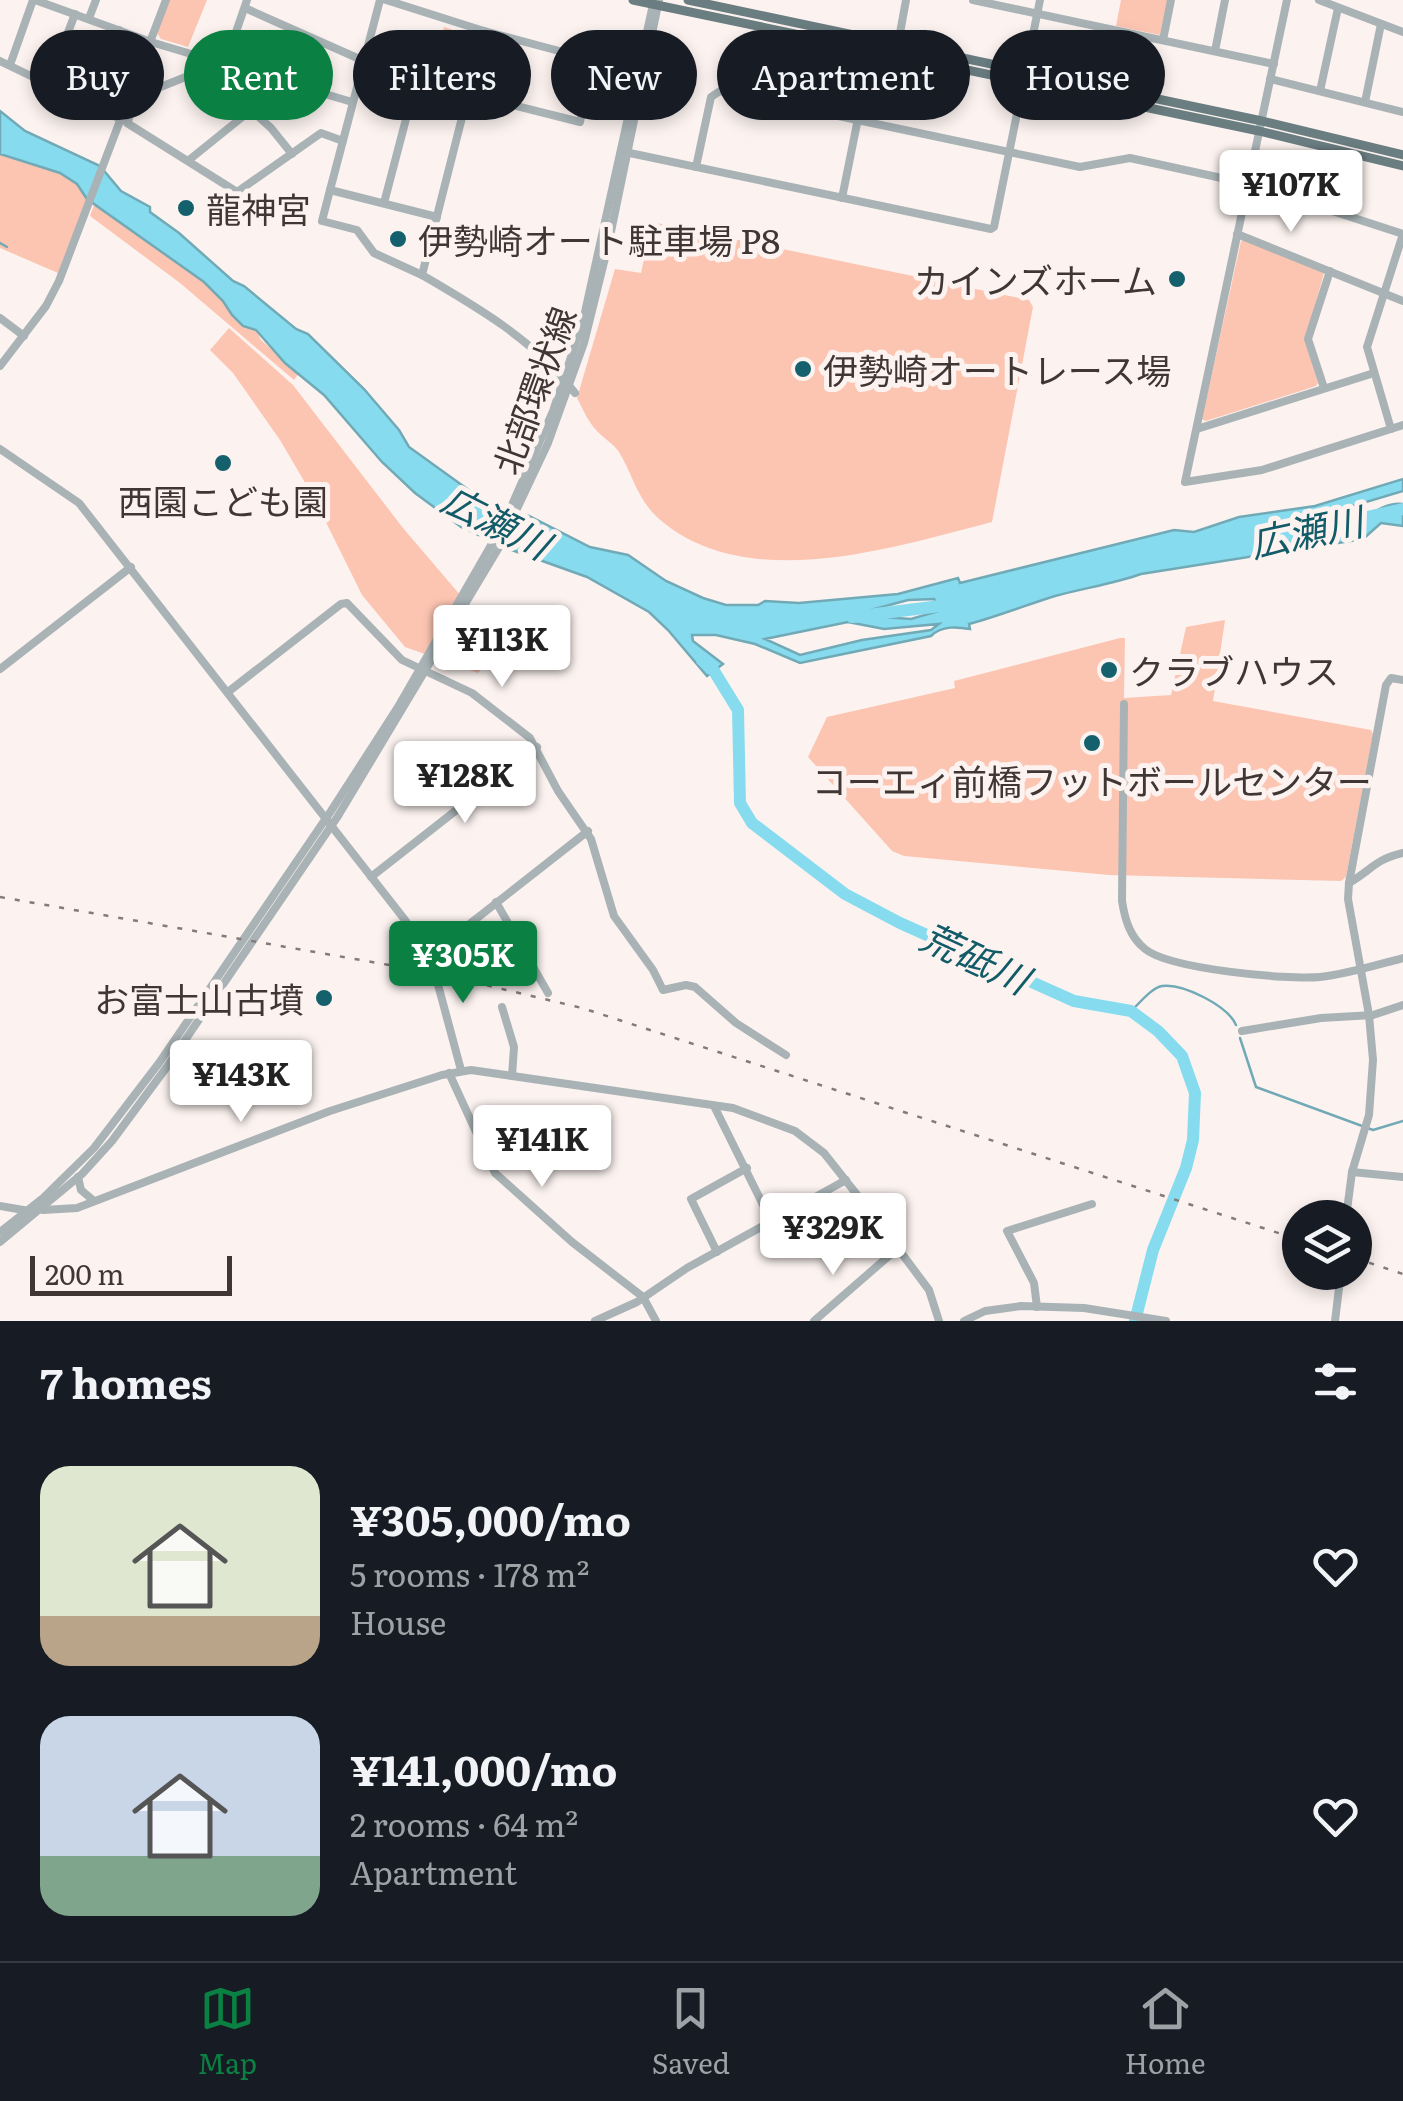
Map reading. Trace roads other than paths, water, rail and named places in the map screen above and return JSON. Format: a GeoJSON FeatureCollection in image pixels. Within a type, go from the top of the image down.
{"type":"FeatureCollection","features":[{"type":"Feature","properties":{"kind":"main road"},"geometry":{"type":"LineString","coordinates":[[632,0],[787,30]]}},
{"type":"Feature","properties":{"kind":"main road"},"geometry":{"type":"LineString","coordinates":[[688,0],[831,30]]}},
{"type":"Feature","properties":{"kind":"main road"},"geometry":{"type":"LineString","coordinates":[[1165,106],[1403,156]]}},
{"type":"Feature","properties":{"kind":"main road"},"geometry":{"type":"LineString","coordinates":[[1261,126],[1403,166]]}},
{"type":"Feature","properties":{"kind":"street"},"geometry":{"type":"LineString","coordinates":[[10,65],[34,0],[119,30]]}},
{"type":"Feature","properties":{"kind":"street"},"geometry":{"type":"LineString","coordinates":[[89,18],[96,0]]}},
{"type":"Feature","properties":{"kind":"street"},"geometry":{"type":"LineString","coordinates":[[156,30],[166,0]]}},
{"type":"Feature","properties":{"kind":"street"},"geometry":{"type":"LineString","coordinates":[[374,30],[383,0],[481,30]]}},
{"type":"Feature","properties":{"kind":"street"},"geometry":{"type":"LineString","coordinates":[[901,30],[906,0]]}},
{"type":"Feature","properties":{"kind":"street"},"geometry":{"type":"LineString","coordinates":[[973,0],[1117,30]]}},
{"type":"Feature","properties":{"kind":"street"},"geometry":{"type":"LineString","coordinates":[[1036,30],[1040,0]]}},
{"type":"Feature","properties":{"kind":"street"},"geometry":{"type":"LineString","coordinates":[[1165,30],[1171,0]]}},
{"type":"Feature","properties":{"kind":"street"},"geometry":{"type":"LineString","coordinates":[[1215,51],[1225,0]]}},
{"type":"Feature","properties":{"kind":"street"},"geometry":{"type":"LineString","coordinates":[[1287,0],[1184,482],[1262,470],[1403,426]]}},
{"type":"Feature","properties":{"kind":"street"},"geometry":{"type":"LineString","coordinates":[[1319,0],[1403,32]]}},
{"type":"Feature","properties":{"kind":"street","name":"北部環状線"},"geometry":{"type":"LineString","coordinates":[[162,1065],[335,814],[525,496],[548,443],[574,361],[656,2]]}},
{"type":"Feature","properties":{"kind":"street"},"geometry":{"type":"LineString","coordinates":[[234,30],[246,4],[353,56]]}},
{"type":"Feature","properties":{"kind":"street"},"geometry":{"type":"LineString","coordinates":[[1320,91],[1338,8]]}},
{"type":"Feature","properties":{"kind":"street"},"geometry":{"type":"LineString","coordinates":[[69,30],[75,14]]}},
{"type":"Feature","properties":{"kind":"street"},"geometry":{"type":"LineString","coordinates":[[1364,102],[1381,24]]}},
{"type":"Feature","properties":{"kind":"street"},"geometry":{"type":"LineString","coordinates":[[1165,40],[1274,64]]}},
{"type":"Feature","properties":{"kind":"street"},"geometry":{"type":"LineString","coordinates":[[531,44],[593,60],[580,122],[531,110]]}},
{"type":"Feature","properties":{"kind":"street"},"geometry":{"type":"LineString","coordinates":[[0,60],[30,74]]}},
{"type":"Feature","properties":{"kind":"street"},"geometry":{"type":"LineString","coordinates":[[184,78],[138,96],[127,124],[237,192],[322,134],[343,141]]}},
{"type":"Feature","properties":{"kind":"street"},"geometry":{"type":"LineString","coordinates":[[1270,80],[1403,112]]}},
{"type":"Feature","properties":{"kind":"street"},"geometry":{"type":"LineString","coordinates":[[696,167],[711,96],[717,91]]}},
{"type":"Feature","properties":{"kind":"street"},"geometry":{"type":"LineString","coordinates":[[333,96],[352,102]]}},
{"type":"Feature","properties":{"kind":"street"},"geometry":{"type":"LineString","coordinates":[[353,99],[322,221],[356,230],[374,253],[422,274],[494,316],[558,371],[575,394]]}},
{"type":"Feature","properties":{"kind":"street"},"geometry":{"type":"LineString","coordinates":[[0,366],[59,282],[122,120]]}},
{"type":"Feature","properties":{"kind":"street"},"geometry":{"type":"LineString","coordinates":[[189,160],[239,120]]}},
{"type":"Feature","properties":{"kind":"street"},"geometry":{"type":"LineString","coordinates":[[262,120],[292,154]]}},
{"type":"Feature","properties":{"kind":"street"},"geometry":{"type":"LineString","coordinates":[[384,203],[405,120]]}},
{"type":"Feature","properties":{"kind":"street"},"geometry":{"type":"LineString","coordinates":[[422,274],[462,120]]}},
{"type":"Feature","properties":{"kind":"street"},"geometry":{"type":"LineString","coordinates":[[842,198],[858,120],[1080,167],[1130,158],[1249,184],[1403,234],[1367,347],[1391,429]]}},
{"type":"Feature","properties":{"kind":"street"},"geometry":{"type":"LineString","coordinates":[[624,152],[991,228],[1017,120]]}},
{"type":"Feature","properties":{"kind":"street"},"geometry":{"type":"LineString","coordinates":[[330,190],[438,217]]}},
{"type":"Feature","properties":{"kind":"street"},"geometry":{"type":"LineString","coordinates":[[1237,234],[1403,301]]}},
{"type":"Feature","properties":{"kind":"street"},"geometry":{"type":"LineString","coordinates":[[1324,388],[1308,339],[1330,271]]}},
{"type":"Feature","properties":{"kind":"street"},"geometry":{"type":"LineString","coordinates":[[0,318],[24,336]]}},
{"type":"Feature","properties":{"kind":"street"},"geometry":{"type":"LineString","coordinates":[[1197,429],[1374,374]]}},
{"type":"Feature","properties":{"kind":"street"},"geometry":{"type":"LineString","coordinates":[[0,449],[70,496],[228,692],[430,954],[461,1070]]}},
{"type":"Feature","properties":{"kind":"street"},"geometry":{"type":"LineString","coordinates":[[0,669],[130,568]]}},
{"type":"Feature","properties":{"kind":"street"},"geometry":{"type":"LineString","coordinates":[[228,692],[343,602],[395,656],[425,667],[492,706],[537,747],[558,792],[588,832],[614,916],[653,970],[662,990],[686,985],[695,988],[736,1023],[786,1055]]}},
{"type":"Feature","properties":{"kind":"street"},"geometry":{"type":"LineString","coordinates":[[1348,1200],[1352,1172],[1370,1115],[1373,1060],[1348,899],[1386,685],[1392,678],[1403,680]]}},
{"type":"Feature","properties":{"kind":"street"},"geometry":{"type":"LineString","coordinates":[[1124,704],[1122,902],[1126,921],[1139,943],[1171,962],[1282,977],[1323,977],[1403,958]]}},
{"type":"Feature","properties":{"kind":"street"},"geometry":{"type":"LineString","coordinates":[[370,877],[537,747]]}},
{"type":"Feature","properties":{"kind":"street"},"geometry":{"type":"LineString","coordinates":[[430,954],[588,832]]}},
{"type":"Feature","properties":{"kind":"street"},"geometry":{"type":"LineString","coordinates":[[1350,883],[1372,863],[1403,853]]}},
{"type":"Feature","properties":{"kind":"street"},"geometry":{"type":"LineString","coordinates":[[496,902],[548,993]]}},
{"type":"Feature","properties":{"kind":"street"},"geometry":{"type":"LineString","coordinates":[[1242,1031],[1368,1015],[1403,1005]]}},
{"type":"Feature","properties":{"kind":"street"},"geometry":{"type":"LineString","coordinates":[[502,1007],[514,1047],[512,1076]]}},
{"type":"Feature","properties":{"kind":"street"},"geometry":{"type":"LineString","coordinates":[[0,1242],[78,1178],[112,1141],[162,1065]]}},
{"type":"Feature","properties":{"kind":"street"},"geometry":{"type":"LineString","coordinates":[[0,1232],[94,1148],[162,1065]]}},
{"type":"Feature","properties":{"kind":"street"},"geometry":{"type":"LineString","coordinates":[[0,1206],[28,1211],[77,1208],[327,1112],[449,1073],[461,1070],[512,1076],[733,1108],[811,1140],[928,1290],[939,1321]]}},
{"type":"Feature","properties":{"kind":"street"},"geometry":{"type":"LineString","coordinates":[[449,1073],[495,1173],[572,1242],[644,1296],[656,1321]]}},
{"type":"Feature","properties":{"kind":"street"},"geometry":{"type":"LineString","coordinates":[[714,1106],[772,1223]]}},
{"type":"Feature","properties":{"kind":"street"},"geometry":{"type":"LineString","coordinates":[[717,1252],[691,1199],[747,1168]]}},
{"type":"Feature","properties":{"kind":"street"},"geometry":{"type":"LineString","coordinates":[[1352,1172],[1403,1177]]}},
{"type":"Feature","properties":{"kind":"street"},"geometry":{"type":"LineString","coordinates":[[78,1178],[81,1190],[95,1201]]}},
{"type":"Feature","properties":{"kind":"street"},"geometry":{"type":"LineString","coordinates":[[595,1321],[846,1180]]}},
{"type":"Feature","properties":{"kind":"street"},"geometry":{"type":"LineString","coordinates":[[1037,1308],[1034,1283],[1008,1230],[1092,1204]]}},
{"type":"Feature","properties":{"kind":"street"},"geometry":{"type":"LineString","coordinates":[[814,1321],[898,1248]]}},
{"type":"Feature","properties":{"kind":"street"},"geometry":{"type":"LineString","coordinates":[[1335,1321],[1339,1290]]}},
{"type":"Feature","properties":{"kind":"street"},"geometry":{"type":"LineString","coordinates":[[969,1320],[1004,1307],[1110,1311],[1166,1321]]}},
{"type":"Feature","properties":{"kind":"water"},"geometry":{"type":"Polygon","coordinates":[[[0,111],[25,131],[100,166],[121,191],[150,207],[150,212],[233,281],[308,334],[364,389],[409,447],[491,506],[529,516],[590,547],[628,555],[666,581],[726,605],[898,594],[958,578],[960,583],[1174,530],[1194,532],[1239,517],[1315,506],[1403,479],[1403,491],[1316,517],[1291,528],[1288,534],[1337,533],[1395,504],[1403,504],[1403,526],[1381,523],[1363,539],[1141,574],[1044,599],[969,624],[970,629],[945,628],[931,636],[800,663],[755,644],[716,635],[692,635],[693,641],[723,664],[707,676],[649,612],[587,577],[461,527],[382,462],[324,395],[285,363],[256,330],[243,326],[204,282],[87,199],[77,184],[60,173],[0,154],[0,111]],[[934,599],[908,600],[863,612],[868,616],[911,619],[942,610],[934,599]],[[848,622],[765,639],[800,655],[862,640],[931,630],[939,624],[884,629],[848,622]]]}},
{"type":"Feature","properties":{"kind":"waterway"},"geometry":{"type":"LineString","coordinates":[[0,243],[7,247]]}},
{"type":"Feature","properties":{"kind":"waterway","name":"広瀬川"},"geometry":{"type":"LineString","coordinates":[[1274,538],[1403,509]]}},
{"type":"Feature","properties":{"kind":"waterway","name":"広瀬川"},"geometry":{"type":"LineString","coordinates":[[852,617],[956,604]]}},
{"type":"Feature","properties":{"kind":"waterway","name":"荒砥川"},"geometry":{"type":"LineString","coordinates":[[702,660],[714,671],[738,710],[740,803],[752,823],[845,894],[1074,1001],[1131,1011],[1182,1056],[1195,1093],[1193,1140],[1153,1250],[1135,1321]]}},
{"type":"Feature","properties":{"kind":"waterway"},"geometry":{"type":"LineString","coordinates":[[1131,1011],[1154,990],[1171,986],[1215,1004],[1236,1025]]}},
{"type":"Feature","properties":{"kind":"waterway"},"geometry":{"type":"LineString","coordinates":[[1240,1038],[1256,1087],[1373,1130],[1403,1121]]}},
{"type":"Feature","properties":{"kind":"railway"},"geometry":{"type":"LineString","coordinates":[[0,897],[435,973],[582,1008],[1282,1234]]}},
{"type":"Feature","properties":{"kind":"railway"},"geometry":{"type":"LineString","coordinates":[[1372,1264],[1403,1274]]}},
{"type":"Feature","properties":{"kind":"place","name":"龍神宮"},"geometry":{"type":"Point","coordinates":[186,208]}},
{"type":"Feature","properties":{"kind":"place","name":"伊勢崎オート駐車場 P8"},"geometry":{"type":"Point","coordinates":[398,239]}},
{"type":"Feature","properties":{"kind":"place","name":"カインズホーム"},"geometry":{"type":"Point","coordinates":[1177,279]}},
{"type":"Feature","properties":{"kind":"place","name":"伊勢崎オートレース場"},"geometry":{"type":"Point","coordinates":[803,369]}},
{"type":"Feature","properties":{"kind":"place","name":"西園こども園"},"geometry":{"type":"Point","coordinates":[223,463]}},
{"type":"Feature","properties":{"kind":"place","name":"クラブハウス"},"geometry":{"type":"Point","coordinates":[1109,670]}},
{"type":"Feature","properties":{"kind":"place","name":"コーエィ前橋フットボールセンター"},"geometry":{"type":"Point","coordinates":[1092,743]}},
{"type":"Feature","properties":{"kind":"place","name":"お富士山古墳"},"geometry":{"type":"Point","coordinates":[324,998]}}]}
